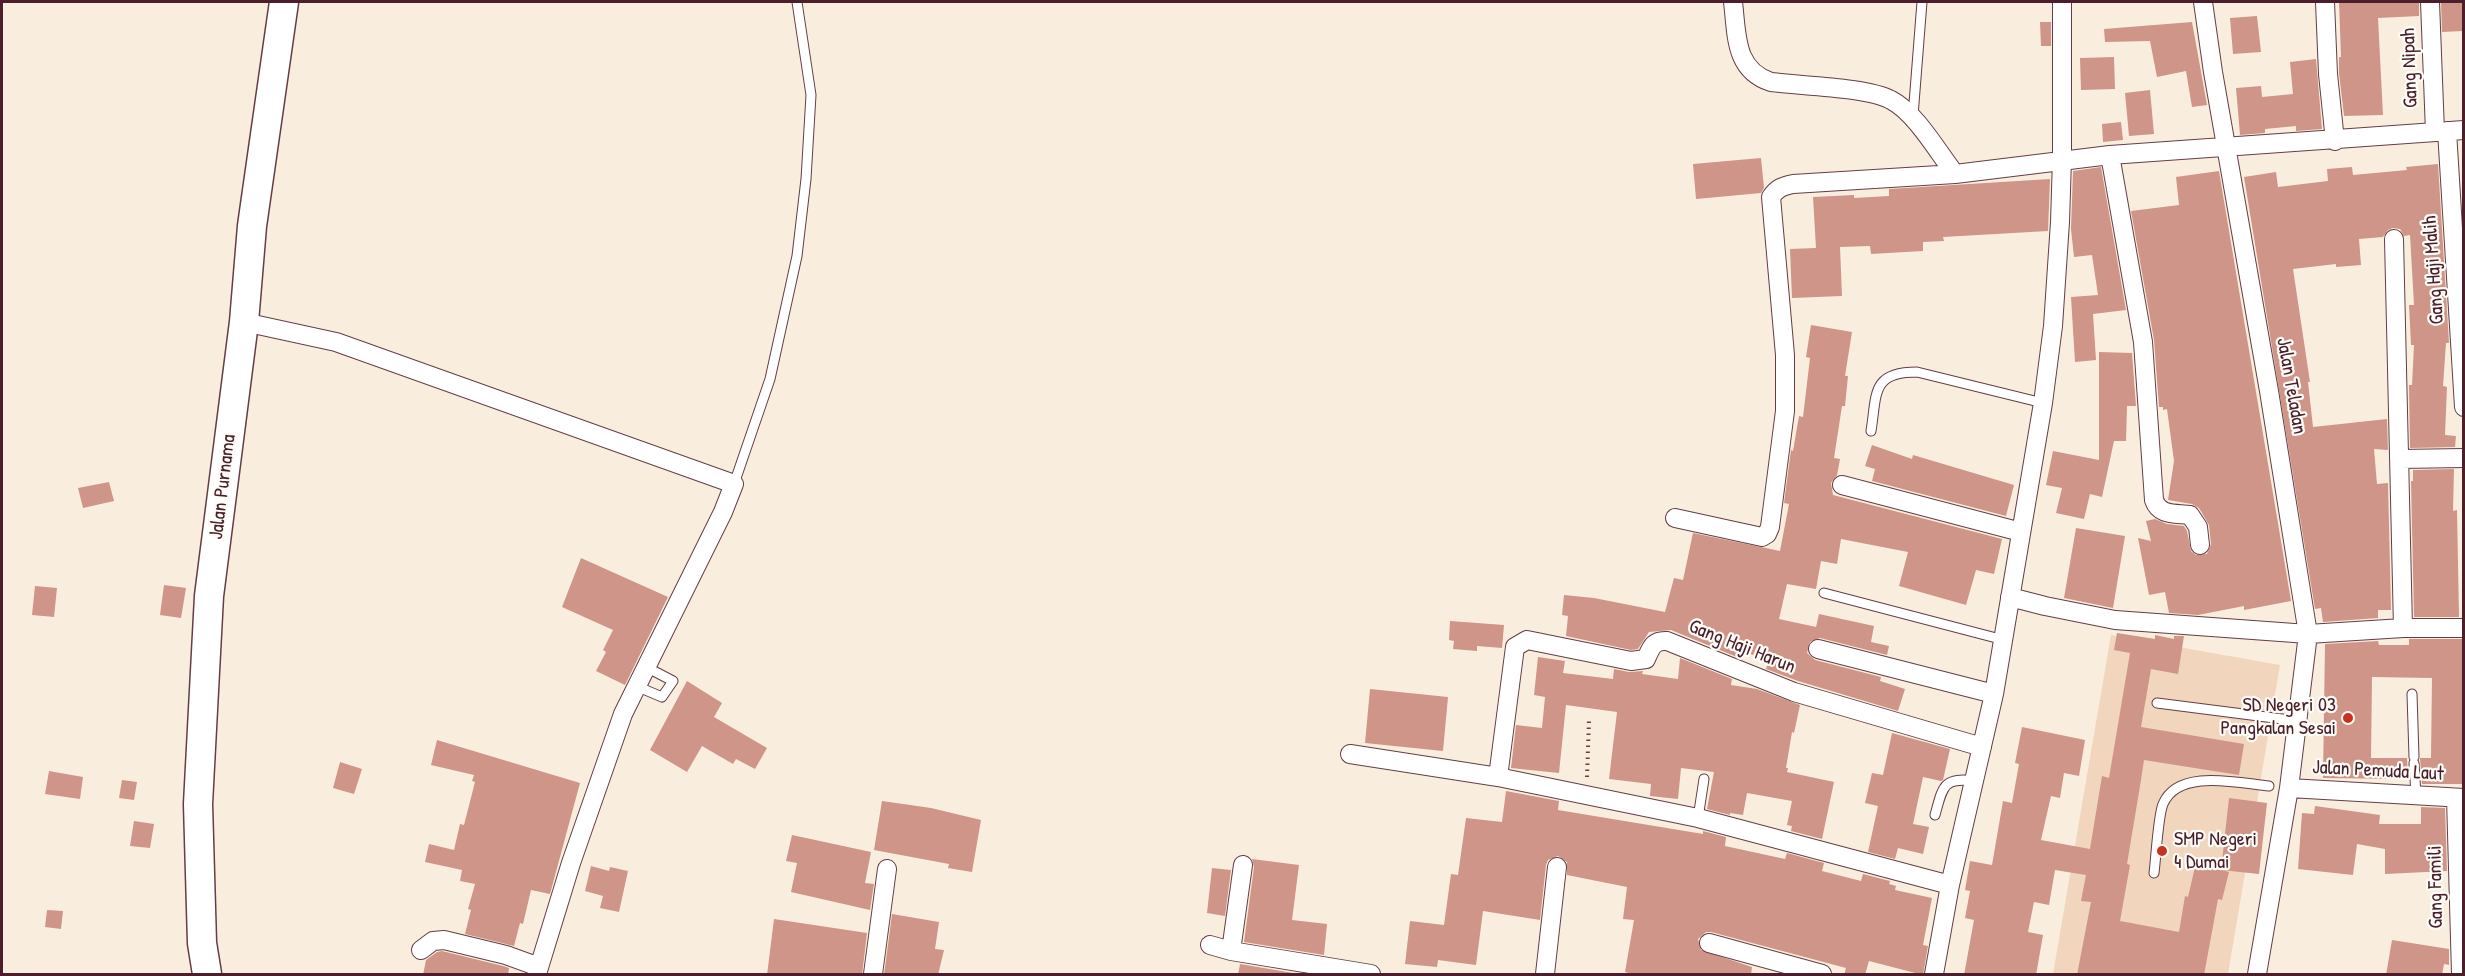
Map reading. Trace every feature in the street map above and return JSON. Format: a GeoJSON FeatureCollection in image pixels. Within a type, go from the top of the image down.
{"type":"FeatureCollection","features":[{"type":"Feature","properties":{"kind":"main road","name":"Jalan Purnama"},"geometry":{"type":"LineString","coordinates":[[207,975],[202,943],[198,804],[208,620],[244,322],[252,226],[284,2]]}},
{"type":"Feature","properties":{"kind":"street"},"geometry":{"type":"LineString","coordinates":[[1733,2],[1741,57],[1749,70],[1759,78],[1771,82],[1874,94],[1892,100],[1913,119],[1955,174]]}},
{"type":"Feature","properties":{"kind":"street"},"geometry":{"type":"LineString","coordinates":[[1934,975],[1950,885],[1976,781],[1994,694],[2043,404],[2053,326],[2062,159],[2062,2]]}},
{"type":"Feature","properties":{"kind":"street","name":"Jalan Teladan"},"geometry":{"type":"LineString","coordinates":[[2203,2],[2270,392],[2308,634],[2298,721],[2279,787],[2257,975]]}},
{"type":"Feature","properties":{"kind":"street"},"geometry":{"type":"LineString","coordinates":[[2325,2],[2335,141]]}},
{"type":"Feature","properties":{"kind":"street","name":"Gang Nipah"},"geometry":{"type":"LineString","coordinates":[[2430,2],[2448,131]]}},
{"type":"Feature","properties":{"kind":"street"},"geometry":{"type":"LineString","coordinates":[[1676,518],[1762,537],[1767,534],[1770,527],[1785,411],[1785,355],[1771,197],[1775,191],[1793,184],[1955,174],[2062,159],[2448,131]]}},
{"type":"Feature","properties":{"kind":"street","name":"Gang Haji Malih"},"geometry":{"type":"LineString","coordinates":[[2448,131],[2463,361],[2463,407]]}},
{"type":"Feature","properties":{"kind":"street"},"geometry":{"type":"LineString","coordinates":[[2110,155],[2143,342],[2154,500],[2158,509],[2163,512],[2190,515],[2198,527],[2200,545]]}},
{"type":"Feature","properties":{"kind":"street"},"geometry":{"type":"LineString","coordinates":[[2394,239],[2403,628]]}},
{"type":"Feature","properties":{"kind":"street"},"geometry":{"type":"LineString","coordinates":[[244,322],[336,342],[734,484],[723,512],[623,714],[578,841],[538,971],[507,955],[444,940],[433,941],[421,950]]}},
{"type":"Feature","properties":{"kind":"street"},"geometry":{"type":"LineString","coordinates":[[2400,459],[2463,458]]}},
{"type":"Feature","properties":{"kind":"street"},"geometry":{"type":"LineString","coordinates":[[1842,485],[2021,532]]}},
{"type":"Feature","properties":{"kind":"street"},"geometry":{"type":"LineString","coordinates":[[2010,597],[2115,620],[2308,634],[2463,627]]}},
{"type":"Feature","properties":{"kind":"street","name":"Gang Haji Harun"},"geometry":{"type":"LineString","coordinates":[[1498,777],[1515,647],[1527,640],[1631,661],[1646,659],[1653,644],[1667,641],[1794,692],[1982,747]]}},
{"type":"Feature","properties":{"kind":"street"},"geometry":{"type":"LineString","coordinates":[[1818,649],[1994,694]]}},
{"type":"Feature","properties":{"kind":"street"},"geometry":{"type":"LineString","coordinates":[[1350,753],[1498,777],[1698,819],[1950,885]]}},
{"type":"Feature","properties":{"kind":"street","name":"Jalan Pemuda Laut"},"geometry":{"type":"LineString","coordinates":[[2279,787],[2460,798]]}},
{"type":"Feature","properties":{"kind":"street","name":"Gang Famili"},"geometry":{"type":"LineString","coordinates":[[2460,798],[2461,975]]}},
{"type":"Feature","properties":{"kind":"street"},"geometry":{"type":"LineString","coordinates":[[1231,951],[1244,865]]}},
{"type":"Feature","properties":{"kind":"street"},"geometry":{"type":"LineString","coordinates":[[1545,975],[1557,867]]}},
{"type":"Feature","properties":{"kind":"street"},"geometry":{"type":"LineString","coordinates":[[873,975],[887,869]]}},
{"type":"Feature","properties":{"kind":"street"},"geometry":{"type":"LineString","coordinates":[[1709,943],[1822,975]]}},
{"type":"Feature","properties":{"kind":"street"},"geometry":{"type":"LineString","coordinates":[[1210,945],[1291,967],[1371,975]]}},
{"type":"Feature","properties":{"kind":"lane"},"geometry":{"type":"LineString","coordinates":[[734,484],[770,379],[797,256],[806,179],[810,95],[797,2]]}},
{"type":"Feature","properties":{"kind":"lane"},"geometry":{"type":"LineString","coordinates":[[1913,119],[1922,2]]}},
{"type":"Feature","properties":{"kind":"lane"},"geometry":{"type":"LineString","coordinates":[[1871,431],[1878,388],[1884,379],[1902,372],[1917,372],[2043,404]]}},
{"type":"Feature","properties":{"kind":"lane"},"geometry":{"type":"LineString","coordinates":[[1824,593],[2004,640]]}},
{"type":"Feature","properties":{"kind":"lane"},"geometry":{"type":"LineString","coordinates":[[636,686],[662,697],[673,681],[646,667]]}},
{"type":"Feature","properties":{"kind":"lane"},"geometry":{"type":"LineString","coordinates":[[2412,694],[2416,795]]}},
{"type":"Feature","properties":{"kind":"lane"},"geometry":{"type":"LineString","coordinates":[[2157,703],[2298,721]]}},
{"type":"Feature","properties":{"kind":"lane"},"geometry":{"type":"LineString","coordinates":[[1698,819],[1704,779]]}},
{"type":"Feature","properties":{"kind":"lane"},"geometry":{"type":"LineString","coordinates":[[1935,814],[1942,788],[1948,783],[1959,779],[1976,781]]}},
{"type":"Feature","properties":{"kind":"lane"},"geometry":{"type":"LineString","coordinates":[[2154,873],[2163,804],[2171,793],[2184,784],[2201,780],[2279,787]]}},
{"type":"Feature","properties":{"kind":"path"},"geometry":{"type":"LineString","coordinates":[[1586,796],[1589,720]]}},
{"type":"Feature","properties":{"kind":"shaded area","name":"SMP Negeri 4 Dumai"},"geometry":{"type":"Polygon","coordinates":[[[2111,635],[2280,665],[2228,974],[2053,974],[2111,635]]]}},
{"type":"Feature","properties":{"kind":"building"},"geometry":{"type":"Polygon","coordinates":[[[2339,2],[2419,2],[2419,16],[2378,18],[2383,115],[2344,116],[2339,73],[2339,57],[2341,57],[2339,2]]]}},
{"type":"Feature","properties":{"kind":"building"},"geometry":{"type":"Polygon","coordinates":[[[2441,2],[2463,2],[2463,31],[2442,32],[2441,2]]]}},
{"type":"Feature","properties":{"kind":"building"},"geometry":{"type":"Polygon","coordinates":[[[2257,16],[2261,52],[2233,54],[2230,18],[2257,16]]]}},
{"type":"Feature","properties":{"kind":"building"},"geometry":{"type":"Polygon","coordinates":[[[2040,22],[2051,22],[2051,46],[2041,46],[2040,22]]]}},
{"type":"Feature","properties":{"kind":"building"},"geometry":{"type":"Polygon","coordinates":[[[2192,22],[2207,105],[2192,107],[2186,71],[2157,77],[2150,41],[2105,42],[2104,29],[2192,22]]]}},
{"type":"Feature","properties":{"kind":"building"},"geometry":{"type":"Polygon","coordinates":[[[2114,57],[2115,89],[2081,90],[2080,58],[2114,57]]]}},
{"type":"Feature","properties":{"kind":"building"},"geometry":{"type":"Polygon","coordinates":[[[2316,59],[2322,129],[2296,131],[2296,126],[2265,129],[2265,133],[2240,135],[2236,88],[2261,86],[2262,97],[2293,94],[2290,62],[2316,59]]]}},
{"type":"Feature","properties":{"kind":"building"},"geometry":{"type":"Polygon","coordinates":[[[2150,90],[2154,134],[2129,136],[2125,93],[2150,90]]]}},
{"type":"Feature","properties":{"kind":"building"},"geometry":{"type":"Polygon","coordinates":[[[2121,122],[2123,140],[2103,142],[2102,124],[2121,122]]]}},
{"type":"Feature","properties":{"kind":"building"},"geometry":{"type":"Polygon","coordinates":[[[1761,158],[1764,188],[1761,193],[1696,199],[1693,164],[1761,158]]]}},
{"type":"Feature","properties":{"kind":"building"},"geometry":{"type":"Polygon","coordinates":[[[2438,164],[2449,343],[2446,343],[2443,386],[2447,387],[2445,435],[2456,436],[2455,447],[2410,448],[2409,385],[2412,385],[2414,345],[2411,345],[2409,305],[2414,305],[2410,235],[2404,236],[2400,229],[2393,228],[2388,230],[2383,237],[2359,239],[2361,265],[2336,267],[2336,264],[2293,269],[2310,382],[2308,382],[2313,427],[2387,419],[2388,450],[2374,449],[2377,484],[2388,483],[2391,610],[2378,610],[2378,618],[2323,622],[2321,608],[2315,609],[2244,177],[2276,172],[2278,187],[2328,181],[2327,169],[2352,167],[2353,175],[2407,170],[2406,167],[2438,164]]]}},
{"type":"Feature","properties":{"kind":"building"},"geometry":{"type":"Polygon","coordinates":[[[2101,167],[2126,310],[2093,314],[2096,360],[2075,362],[2071,297],[2098,295],[2092,255],[2074,257],[2071,229],[2073,171],[2101,167]]]}},
{"type":"Feature","properties":{"kind":"building"},"geometry":{"type":"Polygon","coordinates":[[[2219,171],[2291,601],[2244,610],[2244,606],[2198,615],[2169,613],[2165,592],[2149,595],[2138,538],[2151,541],[2146,521],[2155,519],[2167,524],[2184,526],[2191,551],[2196,555],[2207,554],[2211,544],[2209,525],[2199,508],[2192,504],[2168,500],[2174,461],[2167,409],[2163,410],[2163,407],[2159,407],[2154,340],[2131,211],[2179,205],[2176,177],[2219,171]]]}},
{"type":"Feature","properties":{"kind":"building"},"geometry":{"type":"Polygon","coordinates":[[[2050,179],[2048,231],[1943,237],[1944,241],[1923,242],[1923,251],[1871,254],[1870,246],[1840,247],[1842,296],[1792,298],[1790,249],[1816,248],[1813,197],[1889,196],[1889,189],[2050,179]]]}},
{"type":"Feature","properties":{"kind":"building"},"geometry":{"type":"Polygon","coordinates":[[[1811,325],[1852,332],[1845,376],[1848,376],[1845,406],[1842,406],[1834,458],[1840,459],[1837,475],[1831,483],[1833,495],[2002,539],[1994,574],[1976,570],[1966,605],[1899,586],[1908,552],[1841,539],[1837,564],[1821,561],[1816,589],[1787,584],[1779,619],[1816,627],[1819,614],[1874,626],[1871,642],[1889,646],[1887,655],[1820,638],[1810,642],[1807,653],[1815,660],[1881,677],[1880,681],[1905,689],[1898,711],[1766,669],[1769,659],[1738,651],[1737,657],[1671,630],[1649,632],[1638,649],[1631,650],[1566,636],[1568,616],[1562,615],[1564,595],[1594,598],[1665,612],[1674,578],[1683,580],[1693,533],[1780,551],[1789,504],[1784,503],[1791,450],[1793,451],[1799,416],[1803,417],[1810,358],[1806,357],[1811,325]]]}},
{"type":"Feature","properties":{"kind":"building"},"geometry":{"type":"Polygon","coordinates":[[[2099,352],[2132,353],[2136,406],[2127,406],[2126,441],[2114,441],[2102,497],[2090,494],[2084,519],[2056,513],[2062,488],[2046,485],[2053,451],[2099,460],[2099,352]]]}},
{"type":"Feature","properties":{"kind":"building"},"geometry":{"type":"Polygon","coordinates":[[[1872,445],[1912,459],[1913,455],[2014,485],[2006,516],[1872,481],[1875,469],[1865,466],[1872,445]]]}},
{"type":"Feature","properties":{"kind":"building"},"geometry":{"type":"Polygon","coordinates":[[[2454,469],[2453,511],[2457,510],[2459,617],[2414,617],[2411,481],[2413,481],[2413,470],[2454,469]]]}},
{"type":"Feature","properties":{"kind":"building"},"geometry":{"type":"Polygon","coordinates":[[[109,482],[114,501],[83,508],[78,488],[109,482]]]}},
{"type":"Feature","properties":{"kind":"building"},"geometry":{"type":"Polygon","coordinates":[[[2076,528],[2125,536],[2113,608],[2064,598],[2076,528]]]}},
{"type":"Feature","properties":{"kind":"building"},"geometry":{"type":"Polygon","coordinates":[[[581,558],[668,597],[625,685],[596,671],[606,652],[603,650],[613,630],[562,607],[581,558]]]}},
{"type":"Feature","properties":{"kind":"building"},"geometry":{"type":"Polygon","coordinates":[[[164,585],[186,588],[181,618],[160,615],[164,585]]]}},
{"type":"Feature","properties":{"kind":"building"},"geometry":{"type":"Polygon","coordinates":[[[35,586],[57,588],[54,617],[32,615],[35,586]]]}},
{"type":"Feature","properties":{"kind":"building"},"geometry":{"type":"Polygon","coordinates":[[[1450,621],[1504,625],[1502,648],[1477,646],[1477,651],[1453,649],[1454,641],[1449,640],[1450,621]]]}},
{"type":"Feature","properties":{"kind":"building"},"geometry":{"type":"Polygon","coordinates":[[[2117,633],[2155,639],[2155,635],[2174,639],[2174,636],[2184,636],[2178,674],[2151,669],[2141,727],[2244,744],[2239,775],[2144,760],[2120,921],[2179,932],[2185,896],[2188,897],[2196,863],[2229,872],[2222,900],[2218,899],[2204,975],[2077,975],[2091,902],[2081,901],[2086,875],[2055,870],[2049,905],[2034,902],[2028,932],[2043,935],[2036,975],[1964,975],[1974,920],[1965,918],[1970,891],[1965,890],[1970,861],[1992,865],[2003,801],[2012,803],[2019,764],[2015,763],[2022,727],[2085,740],[2079,776],[2064,773],[2060,798],[2051,796],[2041,840],[2090,849],[2102,776],[2109,778],[2130,653],[2114,650],[2117,633]]]}},
{"type":"Feature","properties":{"kind":"building","name":"SD Negeri 03 Pangkalan Sesai"},"geometry":{"type":"Polygon","coordinates":[[[2409,639],[2463,639],[2462,784],[2422,784],[2420,758],[2431,758],[2432,678],[2372,677],[2371,758],[2407,758],[2408,779],[2323,778],[2325,644],[2378,641],[2379,645],[2409,645],[2409,639]]]}},
{"type":"Feature","properties":{"kind":"building"},"geometry":{"type":"Polygon","coordinates":[[[1538,657],[1565,661],[1563,673],[1613,679],[1614,669],[1629,672],[1643,671],[1642,674],[1678,679],[1680,658],[1732,679],[1731,685],[1757,689],[1800,705],[1794,733],[1792,732],[1786,768],[1788,768],[1787,772],[1834,782],[1822,839],[1791,831],[1792,826],[1787,825],[1792,801],[1747,793],[1743,815],[1730,813],[1730,815],[1707,809],[1714,772],[1681,768],[1678,799],[1650,796],[1651,784],[1609,779],[1617,712],[1566,705],[1559,773],[1511,768],[1516,725],[1542,728],[1545,697],[1534,695],[1538,657]]]}},
{"type":"Feature","properties":{"kind":"building"},"geometry":{"type":"Polygon","coordinates":[[[687,681],[722,703],[714,717],[767,748],[755,769],[736,759],[733,764],[702,746],[687,772],[650,750],[687,681]]]}},
{"type":"Feature","properties":{"kind":"building"},"geometry":{"type":"Polygon","coordinates":[[[1370,689],[1448,697],[1443,751],[1365,743],[1370,689]]]}},
{"type":"Feature","properties":{"kind":"building"},"geometry":{"type":"Polygon","coordinates":[[[1892,733],[1950,749],[1943,780],[1923,777],[1913,824],[1929,827],[1923,854],[1898,848],[1895,859],[1868,852],[1878,806],[1865,803],[1872,773],[1883,775],[1892,733]]]}},
{"type":"Feature","properties":{"kind":"building"},"geometry":{"type":"Polygon","coordinates":[[[437,740],[580,783],[550,894],[531,890],[523,924],[520,923],[514,946],[465,934],[471,910],[468,909],[475,884],[460,881],[462,870],[425,862],[429,844],[454,850],[460,824],[464,825],[475,782],[472,781],[474,775],[431,765],[437,740]]]}},
{"type":"Feature","properties":{"kind":"building"},"geometry":{"type":"Polygon","coordinates":[[[340,762],[362,769],[354,794],[333,788],[340,762]]]}},
{"type":"Feature","properties":{"kind":"building"},"geometry":{"type":"Polygon","coordinates":[[[49,771],[83,777],[80,799],[45,794],[49,771]]]}},
{"type":"Feature","properties":{"kind":"building"},"geometry":{"type":"Polygon","coordinates":[[[122,780],[137,782],[134,800],[119,798],[122,780]]]}},
{"type":"Feature","properties":{"kind":"building"},"geometry":{"type":"Polygon","coordinates":[[[1506,791],[1559,801],[1558,810],[1703,834],[1703,831],[1726,837],[1725,846],[1785,859],[1787,853],[1824,863],[1822,871],[1861,881],[1863,874],[1890,881],[1889,884],[1896,886],[1895,890],[1932,898],[1923,945],[1928,946],[1923,975],[1869,961],[1865,975],[1844,975],[1846,968],[1711,932],[1706,932],[1698,939],[1701,950],[1752,967],[1751,975],[1637,975],[1625,972],[1634,920],[1623,919],[1627,887],[1567,875],[1567,862],[1558,856],[1548,860],[1546,865],[1540,920],[1483,911],[1476,965],[1438,960],[1437,967],[1405,964],[1410,921],[1444,925],[1451,874],[1458,875],[1466,818],[1502,822],[1506,791]]]}},
{"type":"Feature","properties":{"kind":"building"},"geometry":{"type":"Polygon","coordinates":[[[2229,798],[2267,803],[2259,874],[2221,870],[2229,798]]]}},
{"type":"Feature","properties":{"kind":"building"},"geometry":{"type":"Polygon","coordinates":[[[882,801],[931,808],[981,820],[972,872],[948,868],[949,864],[874,850],[882,801]]]}},
{"type":"Feature","properties":{"kind":"building"},"geometry":{"type":"Polygon","coordinates":[[[2315,806],[2380,815],[2379,824],[2421,824],[2421,807],[2445,808],[2447,871],[2385,874],[2385,849],[2357,844],[2353,875],[2298,869],[2302,813],[2314,814],[2315,806]]]}},
{"type":"Feature","properties":{"kind":"building"},"geometry":{"type":"Polygon","coordinates":[[[134,821],[154,824],[150,848],[130,846],[134,821]]]}},
{"type":"Feature","properties":{"kind":"building"},"geometry":{"type":"Polygon","coordinates":[[[792,835],[871,852],[865,883],[874,884],[870,910],[791,892],[797,863],[786,861],[792,835]]]}},
{"type":"Feature","properties":{"kind":"building"},"geometry":{"type":"Polygon","coordinates":[[[1252,859],[1299,865],[1292,920],[1327,924],[1324,955],[1244,942],[1254,867],[1252,859]]]}},
{"type":"Feature","properties":{"kind":"building"},"geometry":{"type":"Polygon","coordinates":[[[591,866],[609,871],[610,867],[628,871],[619,912],[600,908],[603,896],[585,891],[591,866]]]}},
{"type":"Feature","properties":{"kind":"building"},"geometry":{"type":"Polygon","coordinates":[[[1212,868],[1231,870],[1225,916],[1207,913],[1212,868]]]}},
{"type":"Feature","properties":{"kind":"building"},"geometry":{"type":"Polygon","coordinates":[[[47,910],[63,911],[61,929],[45,927],[47,910]]]}},
{"type":"Feature","properties":{"kind":"building"},"geometry":{"type":"Polygon","coordinates":[[[892,914],[939,922],[935,949],[944,950],[938,975],[884,975],[892,914]]]}},
{"type":"Feature","properties":{"kind":"building"},"geometry":{"type":"Polygon","coordinates":[[[774,919],[867,933],[862,975],[767,975],[774,919]]]}},
{"type":"Feature","properties":{"kind":"building"},"geometry":{"type":"Polygon","coordinates":[[[2392,940],[2449,949],[2449,965],[2444,964],[2442,975],[2386,975],[2392,940]]]}},
{"type":"Feature","properties":{"kind":"building"},"geometry":{"type":"Polygon","coordinates":[[[442,951],[509,968],[508,975],[423,975],[426,960],[442,951]]]}},
{"type":"Feature","properties":{"kind":"building"},"geometry":{"type":"Polygon","coordinates":[[[1240,964],[1305,975],[1238,975],[1240,964]]]}},
{"type":"Feature","properties":{"kind":"place","name":"SD Negeri 03 Pangkalan Sesai"},"geometry":{"type":"Point","coordinates":[2348,718]}},
{"type":"Feature","properties":{"kind":"place","name":"SMP Negeri 4 Dumai"},"geometry":{"type":"Point","coordinates":[2162,851]}}]}
